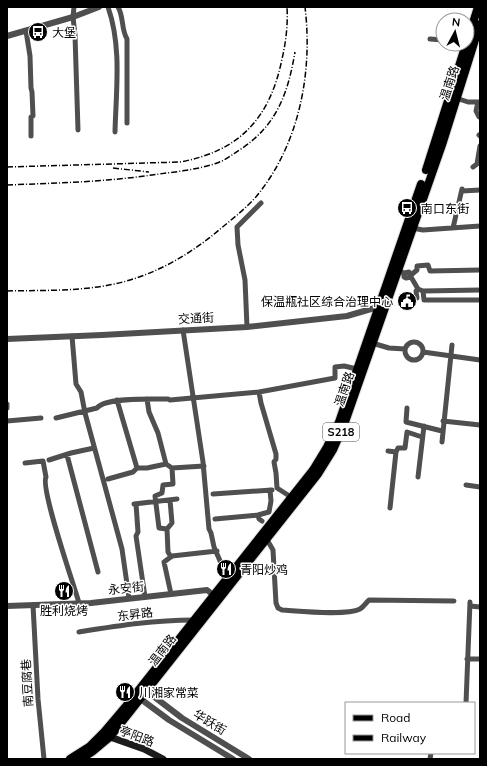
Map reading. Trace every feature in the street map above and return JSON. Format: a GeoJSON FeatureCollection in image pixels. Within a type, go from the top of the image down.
{"type":"FeatureCollection","features":[{"type":"Feature","properties":{"kind":"main road","name":"温南路"},"geometry":{"type":"LineString","coordinates":[[475,17],[478,7]]}},
{"type":"Feature","properties":{"kind":"main road","name":"温南路"},"geometry":{"type":"LineString","coordinates":[[81,759],[92,752],[107,735],[216,597],[318,474],[333,450],[344,425],[372,343],[381,308],[401,272],[412,228],[442,145],[480,24]]}},
{"type":"Feature","properties":{"kind":"main road","name":"温南路"},"geometry":{"type":"LineString","coordinates":[[143,689],[193,620],[216,597],[227,577],[313,470],[327,447],[339,422],[357,369],[381,308],[429,164],[464,52]]}},
{"type":"Feature","properties":{"kind":"main road","name":"温南路"},"geometry":{"type":"LineString","coordinates":[[70,759],[107,735]]}},
{"type":"Feature","properties":{"kind":"main road","name":"亭阳路"},"geometry":{"type":"LineString","coordinates":[[107,735],[144,749],[160,758]]}},
{"type":"Feature","properties":{"kind":"street"},"geometry":{"type":"LineString","coordinates":[[74,7],[73,17],[75,35],[78,130]]}},
{"type":"Feature","properties":{"kind":"street"},"geometry":{"type":"LineString","coordinates":[[7,36],[73,17],[99,7]]}},
{"type":"Feature","properties":{"kind":"street"},"geometry":{"type":"LineString","coordinates":[[108,7],[112,19],[117,61],[115,132]]}},
{"type":"Feature","properties":{"kind":"street"},"geometry":{"type":"LineString","coordinates":[[118,7],[122,16],[123,33],[127,39],[127,123]]}},
{"type":"Feature","properties":{"kind":"street"},"geometry":{"type":"LineString","coordinates":[[26,31],[30,56],[34,116],[31,117],[31,136]]}},
{"type":"Feature","properties":{"kind":"street"},"geometry":{"type":"LineString","coordinates":[[430,39],[435,39]]}},
{"type":"Feature","properties":{"kind":"street"},"geometry":{"type":"LineString","coordinates":[[456,98],[468,102],[479,102],[476,112],[479,117]]}},
{"type":"Feature","properties":{"kind":"street"},"geometry":{"type":"LineString","coordinates":[[473,167],[479,161],[480,146]]}},
{"type":"Feature","properties":{"kind":"street"},"geometry":{"type":"LineString","coordinates":[[453,228],[462,190],[480,190]]}},
{"type":"Feature","properties":{"kind":"street"},"geometry":{"type":"LineString","coordinates":[[247,327],[245,280],[238,245],[238,227],[261,203]]}},
{"type":"Feature","properties":{"kind":"street"},"geometry":{"type":"LineString","coordinates":[[412,228],[423,230],[480,226]]}},
{"type":"Feature","properties":{"kind":"street"},"geometry":{"type":"LineString","coordinates":[[401,272],[406,278],[411,276],[417,270],[417,266],[428,265],[430,271],[480,270]]}},
{"type":"Feature","properties":{"kind":"street"},"geometry":{"type":"LineString","coordinates":[[411,276],[421,290],[424,300],[480,300]]}},
{"type":"Feature","properties":{"kind":"street"},"geometry":{"type":"LineString","coordinates":[[417,298],[416,291],[421,290],[480,290]]}},
{"type":"Feature","properties":{"kind":"street","name":"交通街"},"geometry":{"type":"LineString","coordinates":[[7,339],[247,327],[347,316],[381,308]]}},
{"type":"Feature","properties":{"kind":"street"},"geometry":{"type":"LineString","coordinates":[[183,330],[204,466],[209,529],[214,546],[227,577]]}},
{"type":"Feature","properties":{"kind":"street"},"geometry":{"type":"LineString","coordinates":[[72,336],[76,384],[81,392],[94,448],[122,548],[129,598]]}},
{"type":"Feature","properties":{"kind":"street"},"geometry":{"type":"LineString","coordinates":[[416,342],[422,346],[423,352],[418,359],[413,360],[406,355],[405,350],[408,344],[416,342]]}},
{"type":"Feature","properties":{"kind":"street"},"geometry":{"type":"LineString","coordinates":[[372,343],[389,348],[405,350]]}},
{"type":"Feature","properties":{"kind":"street"},"geometry":{"type":"LineString","coordinates":[[442,442],[452,346]]}},
{"type":"Feature","properties":{"kind":"street"},"geometry":{"type":"LineString","coordinates":[[423,352],[480,360]]}},
{"type":"Feature","properties":{"kind":"street"},"geometry":{"type":"LineString","coordinates":[[56,418],[97,408],[99,405],[117,400],[170,400],[259,392],[335,378],[335,367],[344,366],[357,369]]}},
{"type":"Feature","properties":{"kind":"street"},"geometry":{"type":"LineString","coordinates":[[259,392],[276,454],[276,459],[274,462],[277,488]]}},
{"type":"Feature","properties":{"kind":"street"},"geometry":{"type":"LineString","coordinates":[[147,399],[149,412],[158,433],[166,464],[172,468],[204,466]]}},
{"type":"Feature","properties":{"kind":"street"},"geometry":{"type":"LineString","coordinates":[[117,400],[137,468]]}},
{"type":"Feature","properties":{"kind":"street"},"geometry":{"type":"LineString","coordinates":[[407,408],[406,422],[442,431]]}},
{"type":"Feature","properties":{"kind":"street"},"geometry":{"type":"LineString","coordinates":[[7,421],[41,418]]}},
{"type":"Feature","properties":{"kind":"street"},"geometry":{"type":"LineString","coordinates":[[444,421],[480,425]]}},
{"type":"Feature","properties":{"kind":"street"},"geometry":{"type":"LineString","coordinates":[[418,477],[424,426]]}},
{"type":"Feature","properties":{"kind":"street"},"geometry":{"type":"LineString","coordinates":[[390,508],[396,452],[398,448],[405,448],[407,432],[422,437]]}},
{"type":"Feature","properties":{"kind":"street"},"geometry":{"type":"LineString","coordinates":[[49,460],[94,448]]}},
{"type":"Feature","properties":{"kind":"street"},"geometry":{"type":"LineString","coordinates":[[388,450],[396,452]]}},
{"type":"Feature","properties":{"kind":"street"},"geometry":{"type":"LineString","coordinates":[[67,455],[98,572]]}},
{"type":"Feature","properties":{"kind":"street"},"geometry":{"type":"LineString","coordinates":[[25,463],[42,461],[46,476],[44,480],[49,502],[80,603]]}},
{"type":"Feature","properties":{"kind":"street"},"geometry":{"type":"LineString","coordinates":[[108,479],[133,472],[137,468],[147,468],[166,464]]}},
{"type":"Feature","properties":{"kind":"street"},"geometry":{"type":"LineString","coordinates":[[170,500],[172,523],[166,528],[159,528],[155,496],[162,493],[163,485],[173,484],[172,468]]}},
{"type":"Feature","properties":{"kind":"street"},"geometry":{"type":"LineString","coordinates":[[466,486],[480,487]]}},
{"type":"Feature","properties":{"kind":"street"},"geometry":{"type":"LineString","coordinates":[[277,488],[291,498]]}},
{"type":"Feature","properties":{"kind":"street"},"geometry":{"type":"LineString","coordinates":[[213,494],[275,490],[277,488]]}},
{"type":"Feature","properties":{"kind":"street"},"geometry":{"type":"LineString","coordinates":[[215,519],[258,516],[269,512],[271,501],[270,490]]}},
{"type":"Feature","properties":{"kind":"street"},"geometry":{"type":"LineString","coordinates":[[145,597],[136,536],[138,532],[135,504],[177,499]]}},
{"type":"Feature","properties":{"kind":"street"},"geometry":{"type":"LineString","coordinates":[[258,516],[258,519],[262,521]]}},
{"type":"Feature","properties":{"kind":"street"},"geometry":{"type":"LineString","coordinates":[[166,528],[168,552],[171,557]]}},
{"type":"Feature","properties":{"kind":"street"},"geometry":{"type":"LineString","coordinates":[[266,538],[272,550],[276,603],[278,608],[282,610],[314,612],[353,611],[361,608],[369,600],[454,601]]}},
{"type":"Feature","properties":{"kind":"street"},"geometry":{"type":"LineString","coordinates":[[171,594],[164,562],[171,557],[217,551]]}},
{"type":"Feature","properties":{"kind":"street","name":"永安街"},"geometry":{"type":"LineString","coordinates":[[7,606],[80,603],[207,590],[216,597]]}},
{"type":"Feature","properties":{"kind":"street"},"geometry":{"type":"LineString","coordinates":[[466,702],[470,604],[480,607]]}},
{"type":"Feature","properties":{"kind":"street","name":"南豆腐巷"},"geometry":{"type":"LineString","coordinates":[[33,605],[38,699],[44,759]]}},
{"type":"Feature","properties":{"kind":"street","name":"东昇路"},"geometry":{"type":"LineString","coordinates":[[79,632],[133,623],[166,620],[193,620]]}},
{"type":"Feature","properties":{"kind":"street"},"geometry":{"type":"LineString","coordinates":[[467,659],[480,659]]}},
{"type":"Feature","properties":{"kind":"street","name":"华跃街"},"geometry":{"type":"LineString","coordinates":[[143,689],[182,718],[249,759]]}},
{"type":"Feature","properties":{"kind":"street","name":"华跃街"},"geometry":{"type":"LineString","coordinates":[[137,696],[169,720],[233,759]]}},
{"type":"Feature","properties":{"kind":"railway"},"geometry":{"type":"LineString","coordinates":[[7,167],[180,162],[201,157],[220,150],[249,128],[260,115],[269,98],[277,80],[286,40],[287,7]]}},
{"type":"Feature","properties":{"kind":"railway"},"geometry":{"type":"LineString","coordinates":[[7,291],[100,287],[142,276],[166,266],[188,253],[233,219],[246,207],[270,178],[282,156],[300,108],[307,57],[305,7]]}},
{"type":"Feature","properties":{"kind":"railway"},"geometry":{"type":"LineString","coordinates":[[7,185],[116,179],[177,172],[220,162],[253,140],[272,119],[279,107],[289,81],[295,52]]}},
{"type":"Feature","properties":{"kind":"railway"},"geometry":{"type":"LineString","coordinates":[[113,168],[149,172]]}},
{"type":"Feature","properties":{"kind":"place","name":"大堡"},"geometry":{"type":"Point","coordinates":[38,32]}},
{"type":"Feature","properties":{"kind":"place","name":"南口东街"},"geometry":{"type":"Point","coordinates":[407,208]}},
{"type":"Feature","properties":{"kind":"place","name":"保温瓶社区综合治理中心"},"geometry":{"type":"Point","coordinates":[407,301]}},
{"type":"Feature","properties":{"kind":"place","name":"青阳炒鸡"},"geometry":{"type":"Point","coordinates":[226,569]}},
{"type":"Feature","properties":{"kind":"place","name":"胜利烧烤"},"geometry":{"type":"Point","coordinates":[64,591]}},
{"type":"Feature","properties":{"kind":"place","name":"川湘家常菜"},"geometry":{"type":"Point","coordinates":[125,692]}}]}
